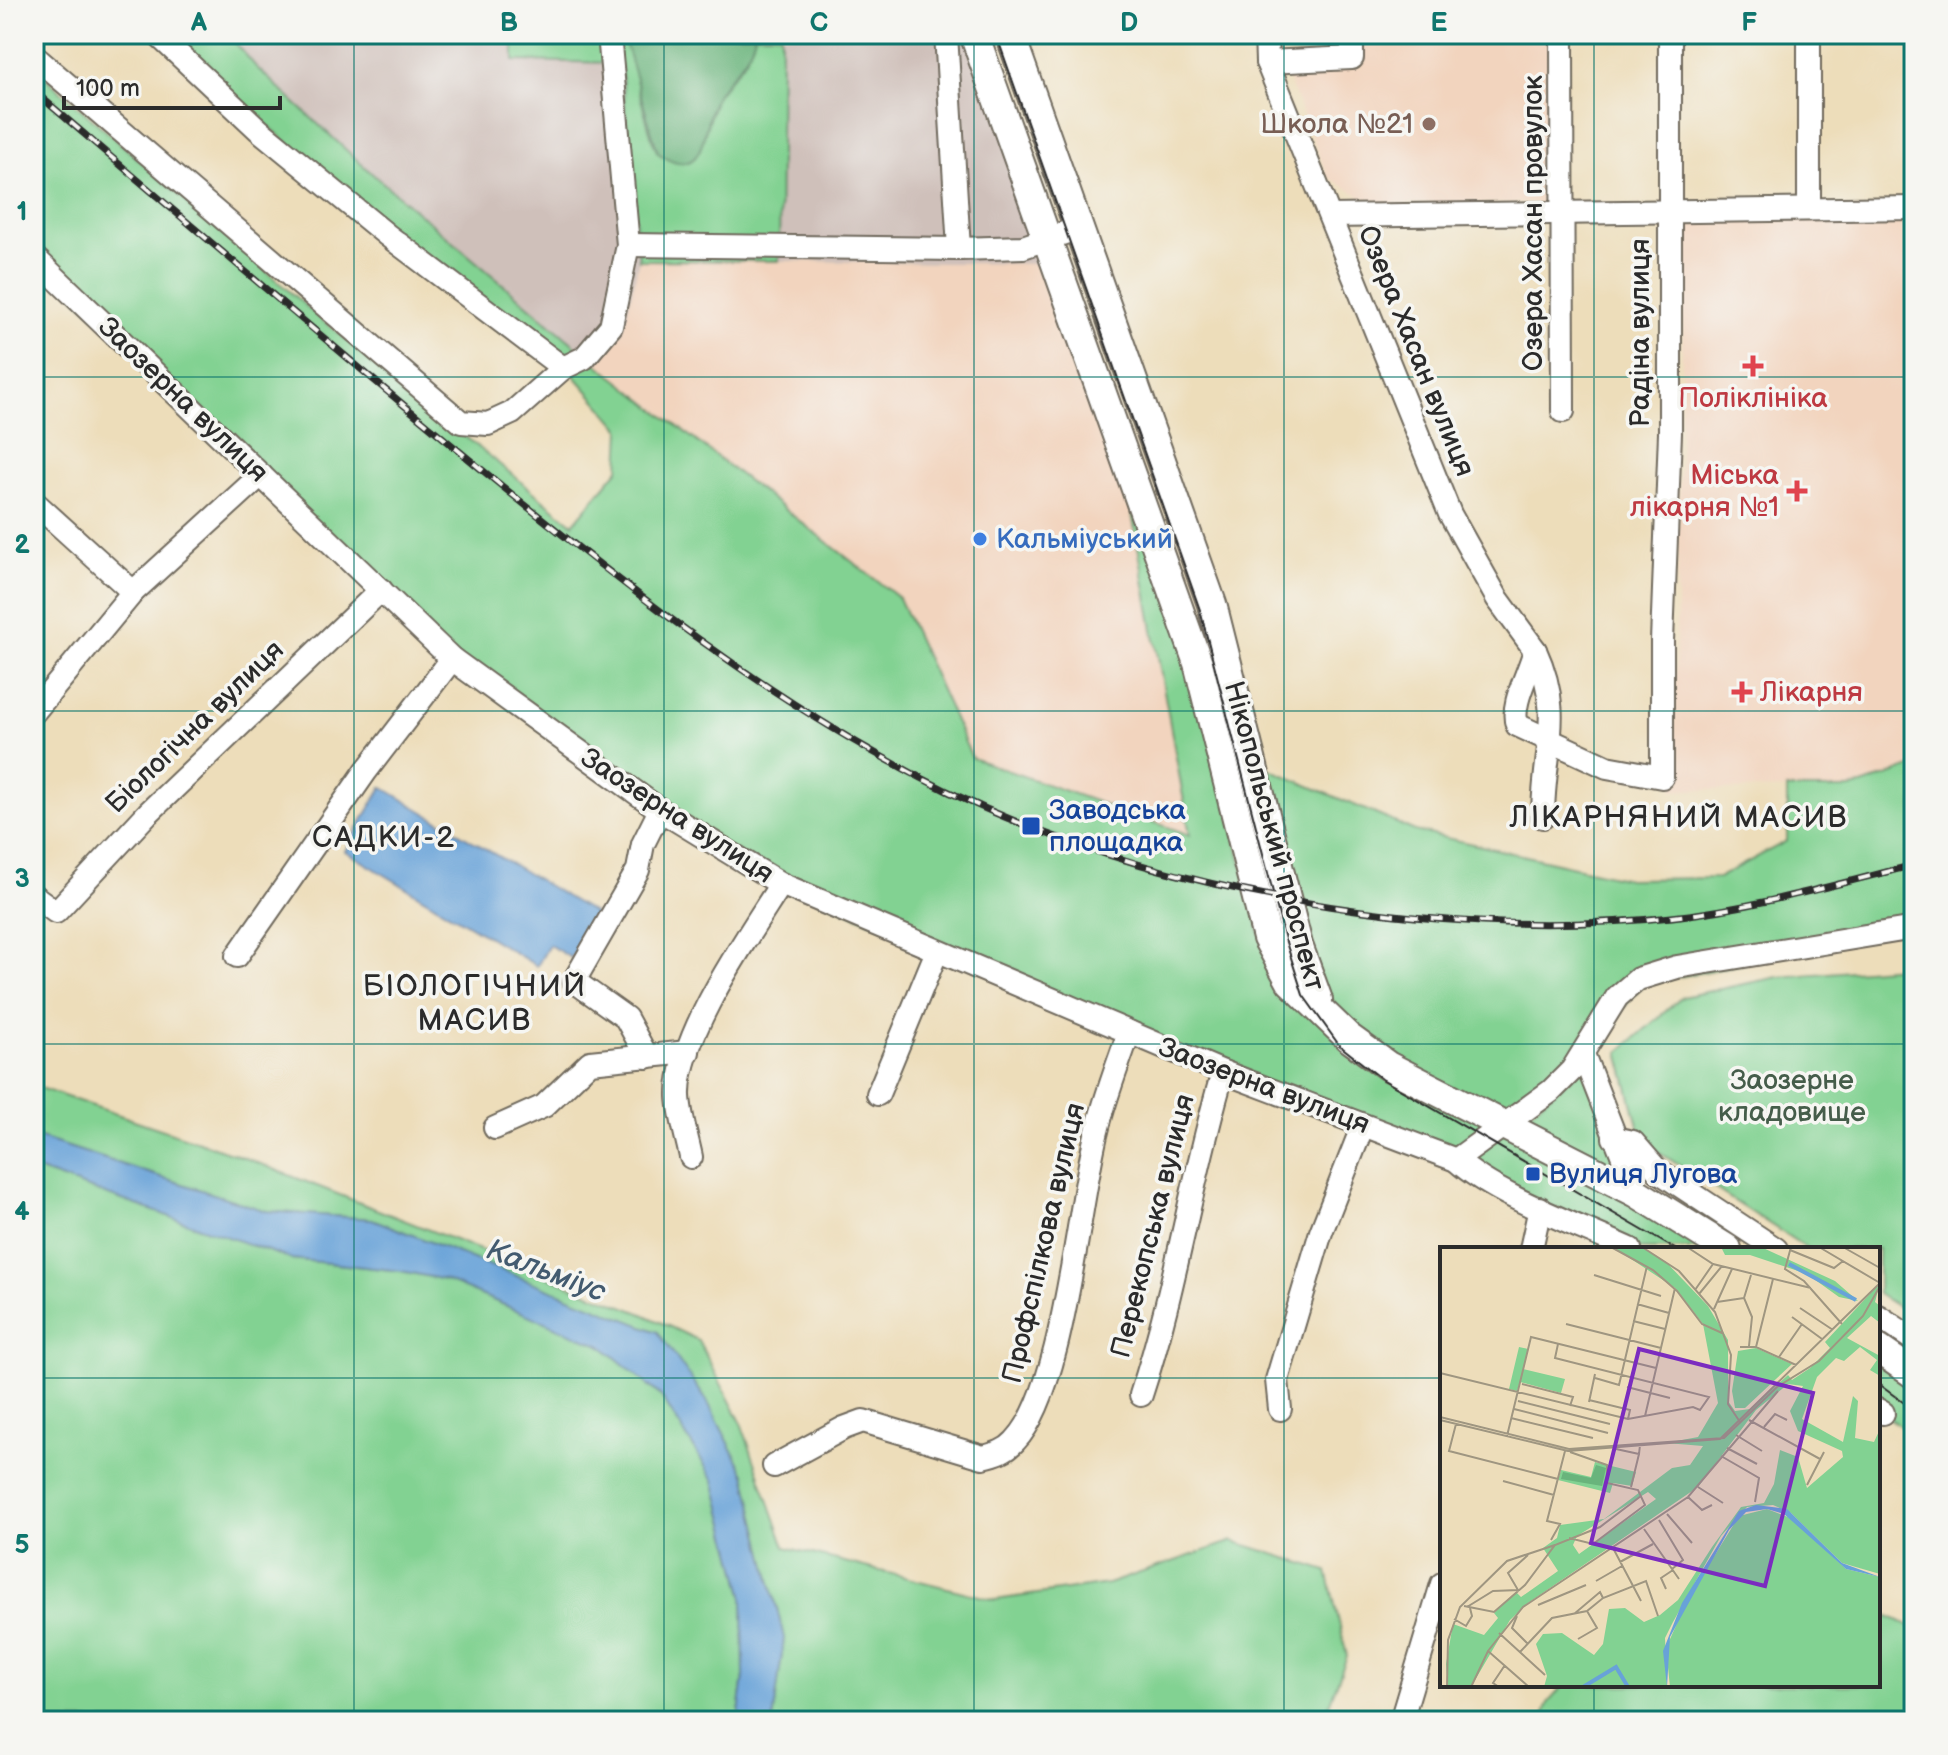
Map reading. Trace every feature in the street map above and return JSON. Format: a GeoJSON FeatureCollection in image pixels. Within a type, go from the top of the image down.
{"type":"FeatureCollection","features":[{"type":"Feature","properties":{"kind":"main road","name":"Нікопольський проспект"},"geometry":{"type":"LineString","coordinates":[[974,34],[1198,663],[1267,938],[1291,982],[1323,1012]]}},
{"type":"Feature","properties":{"kind":"main road","name":"Нікопольський проспект"},"geometry":{"type":"LineString","coordinates":[[1010,34],[1212,604],[1298,945],[1323,1012]]}},
{"type":"Feature","properties":{"kind":"main road"},"geometry":{"type":"LineString","coordinates":[[1323,1012],[1348,1037],[1388,1066],[1637,1193],[1724,1247]]}},
{"type":"Feature","properties":{"kind":"main road"},"geometry":{"type":"LineString","coordinates":[[1880,1350],[1914,1374]]}},
{"type":"Feature","properties":{"kind":"street"},"geometry":{"type":"LineString","coordinates":[[157,34],[270,139],[387,235],[563,368]]}},
{"type":"Feature","properties":{"kind":"street"},"geometry":{"type":"LineString","coordinates":[[34,56],[461,422],[488,424],[512,413],[563,368],[584,358],[611,326],[628,245],[609,34]]}},
{"type":"Feature","properties":{"kind":"street"},"geometry":{"type":"LineString","coordinates":[[946,34],[959,249]]}},
{"type":"Feature","properties":{"kind":"street"},"geometry":{"type":"LineString","coordinates":[[1266,34],[1267,62],[1352,58],[1352,34]]}},
{"type":"Feature","properties":{"kind":"street","name":"Озера Хасан провулок"},"geometry":{"type":"LineString","coordinates":[[1562,34],[1563,411]]}},
{"type":"Feature","properties":{"kind":"street","name":"Радіна вулиця"},"geometry":{"type":"LineString","coordinates":[[1550,740],[1607,767],[1662,777],[1671,211],[1670,34]]}},
{"type":"Feature","properties":{"kind":"street"},"geometry":{"type":"LineString","coordinates":[[1809,34],[1809,209]]}},
{"type":"Feature","properties":{"kind":"street","name":"Озера Хасан вулиця"},"geometry":{"type":"LineString","coordinates":[[1267,62],[1450,514],[1497,598],[1535,650],[1550,685],[1550,740],[1543,817]]}},
{"type":"Feature","properties":{"kind":"street"},"geometry":{"type":"LineString","coordinates":[[1330,216],[1914,208]]}},
{"type":"Feature","properties":{"kind":"street"},"geometry":{"type":"LineString","coordinates":[[628,245],[1009,249],[1079,228]]}},
{"type":"Feature","properties":{"kind":"street","name":"Заозерна вулиця"},"geometry":{"type":"LineString","coordinates":[[34,257],[452,659],[660,810],[781,884],[1223,1072],[1456,1160],[1468,1171],[1540,1208],[1626,1247]]}},
{"type":"Feature","properties":{"kind":"street"},"geometry":{"type":"LineString","coordinates":[[34,712],[133,592],[261,475]]}},
{"type":"Feature","properties":{"kind":"street"},"geometry":{"type":"LineString","coordinates":[[34,502],[133,592]]}},
{"type":"Feature","properties":{"kind":"street","name":"Біологічна вулиця"},"geometry":{"type":"LineString","coordinates":[[34,896],[56,912],[148,813],[381,590]]}},
{"type":"Feature","properties":{"kind":"street"},"geometry":{"type":"LineString","coordinates":[[1535,650],[1514,715],[1524,731],[1550,740]]}},
{"type":"Feature","properties":{"kind":"street"},"geometry":{"type":"LineString","coordinates":[[237,956],[366,771],[452,659]]}},
{"type":"Feature","properties":{"kind":"street"},"geometry":{"type":"LineString","coordinates":[[647,1057],[626,1018],[574,981],[638,870],[643,844],[660,810]]}},
{"type":"Feature","properties":{"kind":"street"},"geometry":{"type":"LineString","coordinates":[[691,1157],[679,1094],[688,1052],[726,971],[781,884]]}},
{"type":"Feature","properties":{"kind":"street"},"geometry":{"type":"LineString","coordinates":[[1456,1160],[1551,1091],[1583,1054],[1617,997],[1638,979],[1660,970],[1914,928]]}},
{"type":"Feature","properties":{"kind":"street"},"geometry":{"type":"LineString","coordinates":[[878,1094],[937,951]]}},
{"type":"Feature","properties":{"kind":"street","name":"Профспілкова вулиця"},"geometry":{"type":"LineString","coordinates":[[774,1466],[863,1421],[983,1457],[1002,1452],[1017,1440],[1039,1402],[1056,1343],[1097,1130],[1129,1032]]}},
{"type":"Feature","properties":{"kind":"street"},"geometry":{"type":"LineString","coordinates":[[495,1128],[544,1106],[590,1062],[688,1052]]}},
{"type":"Feature","properties":{"kind":"street"},"geometry":{"type":"LineString","coordinates":[[1583,1054],[1637,1193]]}},
{"type":"Feature","properties":{"kind":"street","name":"Перекопська вулиця"},"geometry":{"type":"LineString","coordinates":[[1141,1395],[1164,1327],[1201,1146],[1223,1072]]}},
{"type":"Feature","properties":{"kind":"street"},"geometry":{"type":"LineString","coordinates":[[1280,1409],[1277,1380],[1321,1232],[1363,1125]]}},
{"type":"Feature","properties":{"kind":"street"},"geometry":{"type":"LineString","coordinates":[[1614,1138],[1633,1142],[1658,1171],[1773,1247]]}},
{"type":"Feature","properties":{"kind":"street"},"geometry":{"type":"LineString","coordinates":[[1531,1247],[1540,1208]]}},
{"type":"Feature","properties":{"kind":"street"},"geometry":{"type":"LineString","coordinates":[[1880,1317],[1914,1340]]}},
{"type":"Feature","properties":{"kind":"street"},"geometry":{"type":"LineString","coordinates":[[1401,1721],[1440,1591]]}},
{"type":"Feature","properties":{"kind":"shaded area"},"geometry":{"type":"Polygon","coordinates":[[[228,34],[514,34],[514,60],[621,62],[639,260],[623,332],[597,364],[369,171],[256,67],[228,34]]]}},
{"type":"Feature","properties":{"kind":"shaded area"},"geometry":{"type":"Polygon","coordinates":[[[781,34],[967,34],[1050,264],[779,261],[781,34]]]}},
{"type":"Feature","properties":{"kind":"shaded area","name":"Школа №21"},"geometry":{"type":"Polygon","coordinates":[[[1362,34],[1551,34],[1551,203],[1374,204],[1328,177],[1285,71],[1362,67],[1362,34]]]}},
{"type":"Feature","properties":{"kind":"shaded area","name":"Міська лікарня №1"},"geometry":{"type":"Polygon","coordinates":[[[1914,212],[1914,766],[1851,789],[1673,790],[1685,216],[1914,212]]]}},
{"type":"Feature","properties":{"kind":"shaded area","name":"Кальміуський"},"geometry":{"type":"Polygon","coordinates":[[[639,260],[1050,264],[1126,480],[1191,835],[972,758],[899,598],[597,364],[623,332],[639,260]]]}},
{"type":"Feature","properties":{"kind":"green space"},"geometry":{"type":"Polygon","coordinates":[[[163,34],[228,34],[256,67],[369,171],[597,364],[899,598],[972,758],[1190,835],[1126,480],[1192,666],[1261,939],[1329,1020],[1720,1247],[1626,1247],[1468,1171],[781,884],[452,659],[34,257],[34,68],[322,320],[573,524],[619,469],[621,429],[567,367],[389,231],[163,34]]]}},
{"type":"Feature","properties":{"kind":"green space"},"geometry":{"type":"Polygon","coordinates":[[[514,34],[627,34],[654,145],[659,153],[673,162],[699,152],[716,96],[746,59],[755,34],[781,34],[779,261],[639,260],[621,63],[514,61],[514,34]]]}},
{"type":"Feature","properties":{"kind":"green space"},"geometry":{"type":"Polygon","coordinates":[[[627,34],[755,34],[749,52],[716,97],[700,148],[695,157],[687,162],[675,161],[658,153],[626,46],[627,34]]]}},
{"type":"Feature","properties":{"kind":"green space"},"geometry":{"type":"Polygon","coordinates":[[[1258,764],[1415,831],[1628,879],[1718,878],[1787,841],[1787,789],[1851,789],[1914,766],[1914,929],[1644,984],[1590,1046],[1505,1116],[1397,1059],[1326,1002],[1258,764]]]}},
{"type":"Feature","properties":{"kind":"green space","name":"Заозерне кладовище"},"geometry":{"type":"Polygon","coordinates":[[[1914,966],[1914,1317],[1880,1295],[1880,1247],[1805,1247],[1642,1141],[1619,1052],[1682,997],[1778,977],[1914,966]]]}},
{"type":"Feature","properties":{"kind":"green space"},"geometry":{"type":"Polygon","coordinates":[[[1591,1061],[1645,1190],[1518,1122],[1591,1061]]]}},
{"type":"Feature","properties":{"kind":"green space"},"geometry":{"type":"Polygon","coordinates":[[[34,1086],[243,1157],[643,1314],[698,1340],[740,1420],[785,1547],[995,1600],[1108,1584],[1233,1541],[1327,1571],[1347,1656],[1323,1721],[773,1721],[784,1638],[745,1474],[707,1401],[658,1332],[372,1219],[266,1211],[34,1136],[34,1086]]]}},
{"type":"Feature","properties":{"kind":"green space"},"geometry":{"type":"Polygon","coordinates":[[[34,1169],[291,1259],[401,1271],[445,1280],[602,1346],[661,1396],[714,1480],[743,1594],[744,1676],[738,1721],[34,1721],[34,1169]]]}},
{"type":"Feature","properties":{"kind":"green space"},"geometry":{"type":"Polygon","coordinates":[[[1880,1351],[1914,1374],[1914,1436],[1880,1411],[1880,1351]]]}},
{"type":"Feature","properties":{"kind":"green space"},"geometry":{"type":"Polygon","coordinates":[[[1880,1612],[1914,1628],[1914,1721],[1739,1721],[1668,1715],[1666,1721],[1542,1721],[1548,1703],[1562,1687],[1880,1687],[1880,1612]]]}},
{"type":"Feature","properties":{"kind":"water"},"geometry":{"type":"Polygon","coordinates":[[[382,787],[597,915],[571,958],[549,945],[537,966],[345,851],[382,787]]]}},
{"type":"Feature","properties":{"kind":"water"},"geometry":{"type":"Polygon","coordinates":[[[34,1136],[266,1211],[372,1219],[658,1332],[707,1401],[745,1474],[784,1638],[773,1721],[738,1721],[744,1676],[743,1594],[714,1480],[661,1396],[602,1346],[445,1280],[401,1271],[291,1259],[34,1169],[34,1136]]]}},
{"type":"Feature","properties":{"kind":"tram line"},"geometry":{"type":"LineString","coordinates":[[996,34],[1200,610],[1285,939],[1303,995],[1339,1045],[1382,1079],[1672,1247]]}},
{"type":"Feature","properties":{"kind":"tram line"},"geometry":{"type":"LineString","coordinates":[[1880,1385],[1914,1410]]}},
{"type":"Feature","properties":{"kind":"railway"},"geometry":{"type":"LineString","coordinates":[[34,91],[470,460],[583,552],[699,639],[759,681],[882,757],[947,791],[1029,827],[1117,857],[1208,882],[1301,902],[1396,915],[1490,922],[1583,923],[1703,913],[1794,895],[1914,865]]}},
{"type":"Feature","properties":{"kind":"place","name":"Школа №21"},"geometry":{"type":"Point","coordinates":[1429,124]}},
{"type":"Feature","properties":{"kind":"place","name":"Поліклініка"},"geometry":{"type":"Point","coordinates":[1753,366]}},
{"type":"Feature","properties":{"kind":"place","name":"Міська лікарня №1"},"geometry":{"type":"Point","coordinates":[1797,491]}},
{"type":"Feature","properties":{"kind":"place","name":"Кальміуський"},"geometry":{"type":"Point","coordinates":[980,539]}},
{"type":"Feature","properties":{"kind":"place","name":"Лікарня"},"geometry":{"type":"Point","coordinates":[1742,692]}},
{"type":"Feature","properties":{"kind":"place","name":"Заводська площадка"},"geometry":{"type":"Point","coordinates":[1031,826]}},
{"type":"Feature","properties":{"kind":"place","name":"Вулиця Лугова"},"geometry":{"type":"Point","coordinates":[1533,1174]}},
{"type":"Feature","properties":{"kind":"district","name":"ЛІКАРНЯНИЙ МАСИВ"},"geometry":{"type":"Point","coordinates":[1679,818]}},
{"type":"Feature","properties":{"kind":"district","name":"САДКИ-2"},"geometry":{"type":"Point","coordinates":[384,838]}},
{"type":"Feature","properties":{"kind":"district","name":"БІОЛОГІЧНИЙ МАСИВ"},"geometry":{"type":"Point","coordinates":[475,1004]}},
{"type":"Feature","properties":{"kind":"water label","name":"Кальміус"},"geometry":{"type":"Point","coordinates":[546,1271]}}]}
